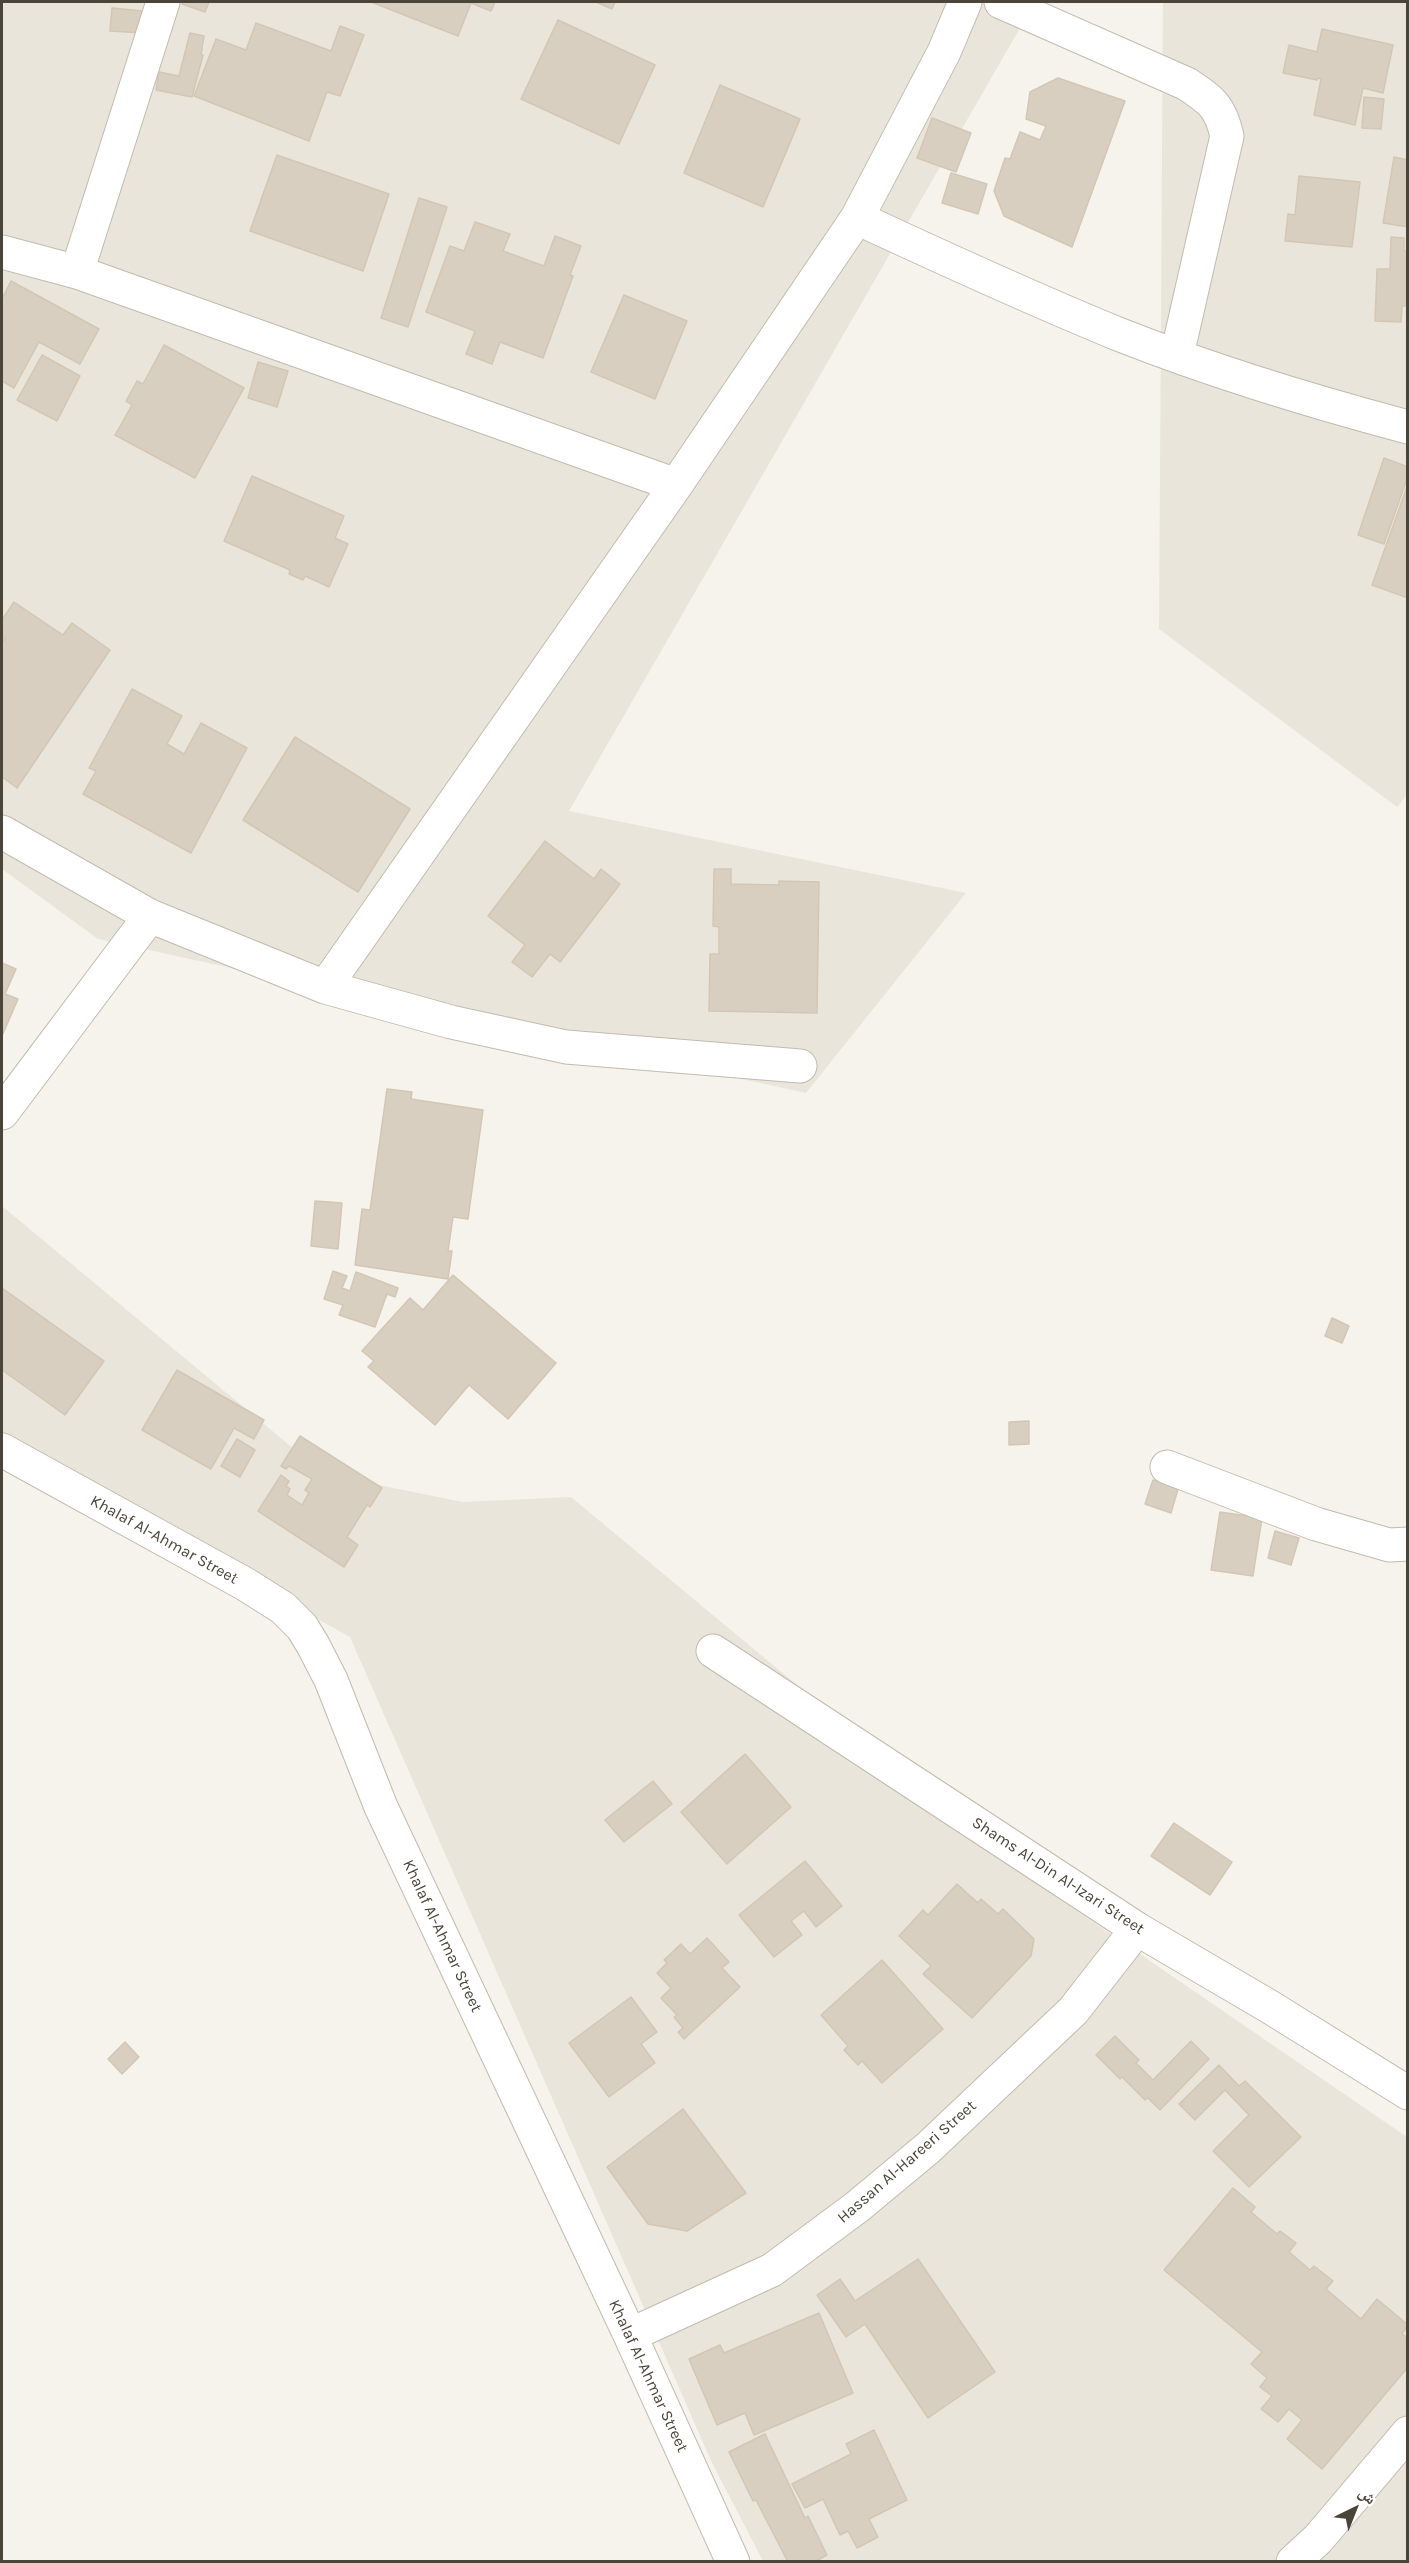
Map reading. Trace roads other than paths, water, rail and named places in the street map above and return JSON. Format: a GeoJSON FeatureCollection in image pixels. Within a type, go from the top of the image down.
{"type":"FeatureCollection","features":[{"type":"Feature","properties":{"kind":"street"},"geometry":{"type":"LineString","coordinates":[[77,272],[163,2]]}},
{"type":"Feature","properties":{"kind":"street"},"geometry":{"type":"LineString","coordinates":[[325,987],[675,485],[856,218],[944,52],[965,2]]}},
{"type":"Feature","properties":{"kind":"street"},"geometry":{"type":"LineString","coordinates":[[1000,2],[1187,84],[1204,96],[1222,116],[1227,136],[1177,355]]}},
{"type":"Feature","properties":{"kind":"street"},"geometry":{"type":"LineString","coordinates":[[856,218],[969,270],[1108,329],[1177,355],[1343,410],[1407,427]]}},
{"type":"Feature","properties":{"kind":"street"},"geometry":{"type":"LineString","coordinates":[[2,252],[77,272],[675,485]]}},
{"type":"Feature","properties":{"kind":"street"},"geometry":{"type":"LineString","coordinates":[[2,832],[150,916],[325,987],[451,1022],[566,1047],[800,1066]]}},
{"type":"Feature","properties":{"kind":"street"},"geometry":{"type":"LineString","coordinates":[[2,1113],[150,916]]}},
{"type":"Feature","properties":{"kind":"street","name":"Khalaf Al-Ahmar Street"},"geometry":{"type":"LineString","coordinates":[[2,1450],[245,1584],[283,1608],[302,1627],[331,1680],[381,1807],[630,2335],[733,2562]]}},
{"type":"Feature","properties":{"kind":"street"},"geometry":{"type":"LineString","coordinates":[[1167,1467],[1316,1524],[1389,1545],[1407,1544]]}},
{"type":"Feature","properties":{"kind":"street","name":"Shams Al-Din Al-Izari Street"},"geometry":{"type":"LineString","coordinates":[[713,1651],[1137,1929],[1270,2007],[1407,2093]]}},
{"type":"Feature","properties":{"kind":"street","name":"Hassan Al-Hareeri Street"},"geometry":{"type":"LineString","coordinates":[[630,2335],[772,2270],[857,2207],[928,2148],[1073,2011],[1137,1929]]}},
{"type":"Feature","properties":{"kind":"street"},"geometry":{"type":"LineString","coordinates":[[1293,2562],[1318,2539],[1407,2433]]}}]}
